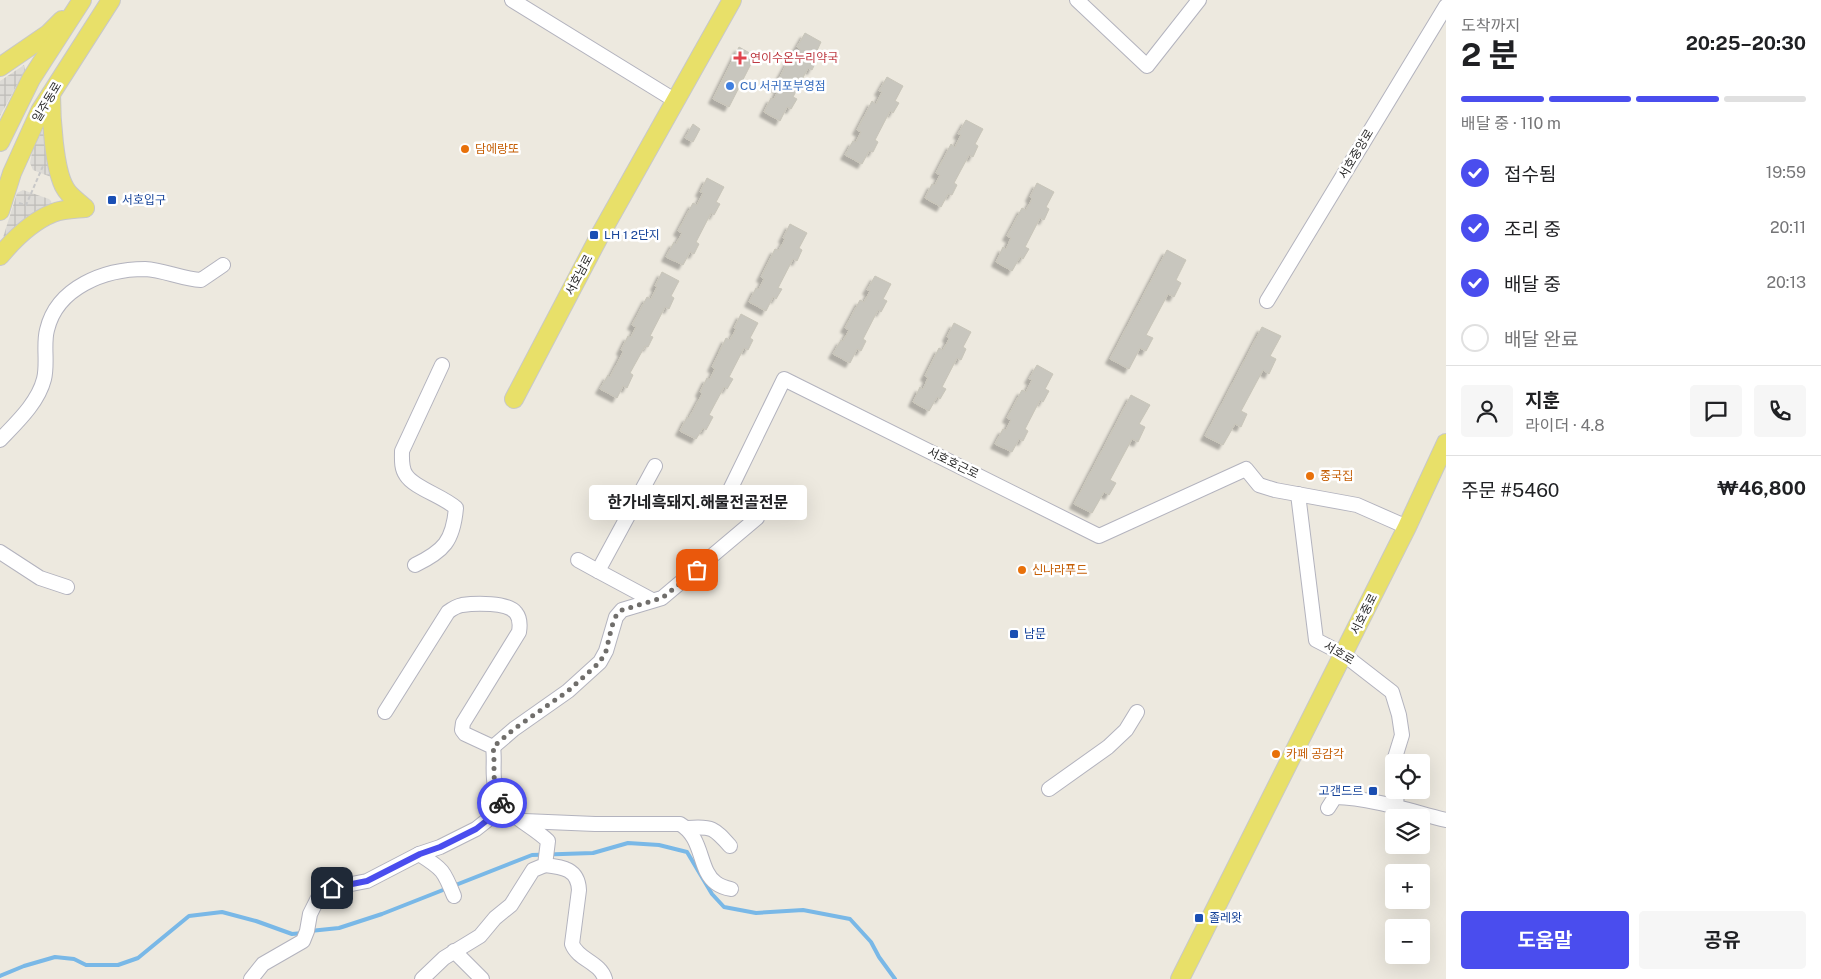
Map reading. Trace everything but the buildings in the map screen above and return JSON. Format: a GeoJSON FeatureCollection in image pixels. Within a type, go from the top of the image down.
{"type":"FeatureCollection","features":[{"type":"Feature","properties":{"kind":"main road","name":"일주동로"},"geometry":{"type":"LineString","coordinates":[[0,211],[20,152],[40,111],[110,0]]}},
{"type":"Feature","properties":{"kind":"main road","name":"서호남로"},"geometry":{"type":"LineString","coordinates":[[514,399],[595,244],[732,0]]}},
{"type":"Feature","properties":{"kind":"main road","name":"일주동로"},"geometry":{"type":"LineString","coordinates":[[1,138],[31,79],[82,1]]}},
{"type":"Feature","properties":{"kind":"main road"},"geometry":{"type":"LineString","coordinates":[[0,67],[48,34],[82,1]]}},
{"type":"Feature","properties":{"kind":"main road"},"geometry":{"type":"LineString","coordinates":[[0,256],[24,231],[41,219],[54,212],[85,208],[65,189],[59,173],[52,128],[51,94]]}},
{"type":"Feature","properties":{"kind":"main road","name":"서호중로"},"geometry":{"type":"LineString","coordinates":[[1180,979],[1407,528],[1446,443]]}},
{"type":"Feature","properties":{"kind":"street"},"geometry":{"type":"LineString","coordinates":[[512,0],[676,101]]}},
{"type":"Feature","properties":{"kind":"street"},"geometry":{"type":"LineString","coordinates":[[1077,0],[1147,66],[1198,0]]}},
{"type":"Feature","properties":{"kind":"street","name":"서호중앙로"},"geometry":{"type":"LineString","coordinates":[[1267,301],[1446,6]]}},
{"type":"Feature","properties":{"kind":"street"},"geometry":{"type":"LineString","coordinates":[[0,440],[26,411],[44,379],[46,331],[52,313],[62,299],[95,279],[124,270],[148,269],[201,280],[223,265]]}},
{"type":"Feature","properties":{"kind":"street"},"geometry":{"type":"LineString","coordinates":[[415,565],[433,556],[444,546],[454,527],[456,508],[450,502],[413,482],[406,475],[402,466],[402,451],[442,365]]}},
{"type":"Feature","properties":{"kind":"street","name":"서호호근로"},"geometry":{"type":"LineString","coordinates":[[725,500],[784,379],[1099,536],[1246,469],[1259,485],[1298,494]]}},
{"type":"Feature","properties":{"kind":"street"},"geometry":{"type":"LineString","coordinates":[[598,571],[655,466]]}},
{"type":"Feature","properties":{"kind":"street"},"geometry":{"type":"LineString","coordinates":[[1298,494],[1357,505],[1407,528]]}},
{"type":"Feature","properties":{"kind":"street","name":"서호로"},"geometry":{"type":"LineString","coordinates":[[1298,494],[1316,640],[1343,654],[1392,692],[1399,715],[1402,735],[1396,754]]}},
{"type":"Feature","properties":{"kind":"street"},"geometry":{"type":"LineString","coordinates":[[493,747],[514,729],[568,691],[600,662],[606,651],[616,616],[622,610],[662,598],[671,592],[757,518]]}},
{"type":"Feature","properties":{"kind":"street"},"geometry":{"type":"LineString","coordinates":[[0,552],[40,578],[67,587]]}},
{"type":"Feature","properties":{"kind":"street"},"geometry":{"type":"LineString","coordinates":[[578,560],[652,600]]}},
{"type":"Feature","properties":{"kind":"street"},"geometry":{"type":"LineString","coordinates":[[385,712],[448,612],[462,605],[502,605],[510,607],[519,618],[520,632],[463,723],[462,730],[465,734],[493,747]]}},
{"type":"Feature","properties":{"kind":"street"},"geometry":{"type":"LineString","coordinates":[[1049,789],[1108,747],[1126,730],[1137,712]]}},
{"type":"Feature","properties":{"kind":"street"},"geometry":{"type":"LineString","coordinates":[[493,747],[494,785],[498,797],[504,807],[548,841],[545,864]]}},
{"type":"Feature","properties":{"kind":"street"},"geometry":{"type":"LineString","coordinates":[[1328,808],[1335,797],[1345,797],[1396,807],[1446,820]]}},
{"type":"Feature","properties":{"kind":"street"},"geometry":{"type":"LineString","coordinates":[[1396,799],[1396,807]]}},
{"type":"Feature","properties":{"kind":"street"},"geometry":{"type":"LineString","coordinates":[[252,979],[263,964],[305,936],[310,914],[319,896],[332,888],[367,881],[420,854],[440,847],[476,829],[504,807]]}},
{"type":"Feature","properties":{"kind":"street"},"geometry":{"type":"LineString","coordinates":[[521,821],[595,824],[680,824],[688,828],[693,835],[711,878],[717,884],[731,889]]}},
{"type":"Feature","properties":{"kind":"street"},"geometry":{"type":"LineString","coordinates":[[688,828],[707,827],[719,834],[730,846]]}},
{"type":"Feature","properties":{"kind":"street"},"geometry":{"type":"LineString","coordinates":[[420,854],[437,865],[451,888]]}},
{"type":"Feature","properties":{"kind":"street"},"geometry":{"type":"LineString","coordinates":[[422,979],[444,958],[480,936],[495,918],[511,905],[533,870],[545,864],[559,866],[573,873],[579,881],[572,944],[574,951],[600,969],[605,979]]}},
{"type":"Feature","properties":{"kind":"street"},"geometry":{"type":"LineString","coordinates":[[454,951],[482,979]]}},
{"type":"Feature","properties":{"kind":"shaded area"},"geometry":{"type":"Polygon","coordinates":[[[24,65],[25,70],[0,116],[0,81],[24,65]]]}},
{"type":"Feature","properties":{"kind":"shaded area"},"geometry":{"type":"Polygon","coordinates":[[[44,127],[53,176],[51,177],[33,170],[30,163],[33,147],[44,127]]]}},
{"type":"Feature","properties":{"kind":"shaded area"},"geometry":{"type":"Polygon","coordinates":[[[23,190],[49,199],[52,205],[1,244],[17,193],[23,190]]]}},
{"type":"Feature","properties":{"kind":"waterway"},"geometry":{"type":"LineString","coordinates":[[310,931],[339,928],[382,914],[532,855],[593,853],[628,843],[659,845],[687,852],[712,894],[724,907],[756,913],[803,910],[850,919],[871,942],[895,979]]}},
{"type":"Feature","properties":{"kind":"waterway"},"geometry":{"type":"LineString","coordinates":[[0,976],[24,966],[55,957],[74,959],[86,965],[118,965],[138,958],[189,916],[222,912],[256,921],[292,934],[303,933]]}},
{"type":"Feature","properties":{"kind":"way so far"},"geometry":{"type":"LineString","coordinates":[[502,803],[494,785],[495,755],[493,747],[592,671],[606,651],[612,626],[616,616],[622,610],[662,598],[697,570]]}},
{"type":"Feature","properties":{"kind":"place","name":"연이수온누리약국"},"geometry":{"type":"Point","coordinates":[740,58]}},
{"type":"Feature","properties":{"kind":"place","name":"CU 서귀포부영점"},"geometry":{"type":"Point","coordinates":[730,86]}},
{"type":"Feature","properties":{"kind":"place","name":"담에랑또"},"geometry":{"type":"Point","coordinates":[465,149]}},
{"type":"Feature","properties":{"kind":"place","name":"서호입구"},"geometry":{"type":"Point","coordinates":[112,200]}},
{"type":"Feature","properties":{"kind":"place","name":"LH 1 2단지"},"geometry":{"type":"Point","coordinates":[594,235]}},
{"type":"Feature","properties":{"kind":"place","name":"중국집"},"geometry":{"type":"Point","coordinates":[1310,476]}},
{"type":"Feature","properties":{"kind":"place","name":"한가네흑돼지.해물전골전문"},"geometry":{"type":"Point","coordinates":[697,570]}},
{"type":"Feature","properties":{"kind":"place","name":"신나라푸드"},"geometry":{"type":"Point","coordinates":[1022,570]}},
{"type":"Feature","properties":{"kind":"place","name":"남문"},"geometry":{"type":"Point","coordinates":[1014,634]}},
{"type":"Feature","properties":{"kind":"place","name":"카페 공감각"},"geometry":{"type":"Point","coordinates":[1276,754]}},
{"type":"Feature","properties":{"kind":"place","name":"고갠드르"},"geometry":{"type":"Point","coordinates":[1373,791]}},
{"type":"Feature","properties":{"kind":"place","name":"졸레왓"},"geometry":{"type":"Point","coordinates":[1199,918]}},
{"type":"Feature","properties":{"kind":"route"},"geometry":{"type":"LineString","coordinates":[[332,888],[367,881],[420,854],[460,838],[476,829],[504,807],[502,803]]}}]}
